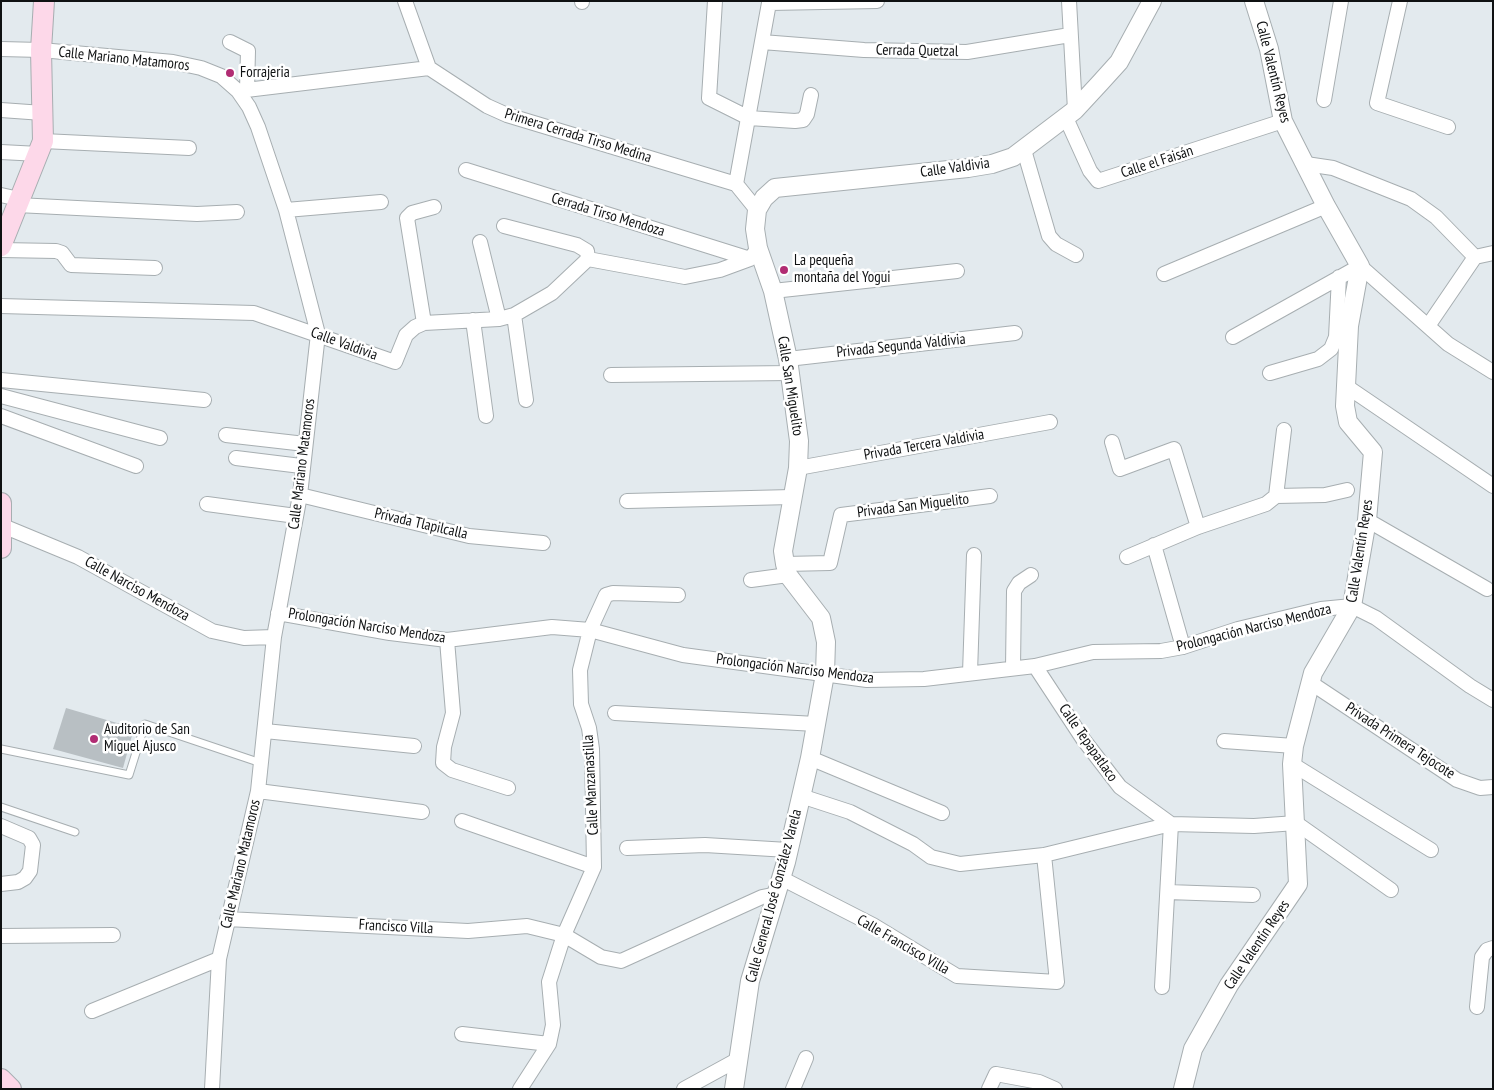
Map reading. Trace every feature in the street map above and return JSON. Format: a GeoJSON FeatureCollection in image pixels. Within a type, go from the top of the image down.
{"type":"FeatureCollection","features":[{"type":"Feature","properties":{"kind":"main road"},"geometry":{"type":"LineString","coordinates":[[1,246],[13,200],[41,147],[43,113],[41,50],[44,1]]}},
{"type":"Feature","properties":{"kind":"main road"},"geometry":{"type":"LineString","coordinates":[[1,503],[3,526],[1,548]]}},
{"type":"Feature","properties":{"kind":"main road"},"geometry":{"type":"LineString","coordinates":[[1,1079],[11,1089]]}},
{"type":"Feature","properties":{"kind":"street"},"geometry":{"type":"LineString","coordinates":[[230,42],[248,51],[242,90],[429,68],[405,1]]}},
{"type":"Feature","properties":{"kind":"street"},"geometry":{"type":"LineString","coordinates":[[715,1],[709,98],[750,118],[803,120],[807,114],[811,95]]}},
{"type":"Feature","properties":{"kind":"street"},"geometry":{"type":"LineString","coordinates":[[756,210],[736,184],[750,118],[769,3],[877,1]]}},
{"type":"Feature","properties":{"kind":"street"},"geometry":{"type":"LineString","coordinates":[[1069,1],[1071,114]]}},
{"type":"Feature","properties":{"kind":"street","name":"Calle Valentín Reyes"},"geometry":{"type":"LineString","coordinates":[[1183,1089],[1193,1049],[1229,985],[1298,884],[1292,764],[1294,746],[1313,673],[1352,606],[1367,520],[1373,452],[1348,422],[1345,406],[1350,326],[1360,266],[1326,206],[1284,121],[1269,49],[1254,1]]}},
{"type":"Feature","properties":{"kind":"street"},"geometry":{"type":"LineString","coordinates":[[1324,100],[1341,1]]}},
{"type":"Feature","properties":{"kind":"street"},"geometry":{"type":"LineString","coordinates":[[1400,1],[1377,103],[1448,127]]}},
{"type":"Feature","properties":{"kind":"street","name":"Calle Valdivia"},"geometry":{"type":"LineString","coordinates":[[756,210],[764,198],[775,188],[976,166],[1013,157],[1071,114],[1119,62],[1147,3]]}},
{"type":"Feature","properties":{"kind":"street","name":"Cerrada Quetzal"},"geometry":{"type":"LineString","coordinates":[[762,42],[864,50],[967,52],[1070,35]]}},
{"type":"Feature","properties":{"kind":"street","name":"Calle Mariano Matamoros"},"geometry":{"type":"LineString","coordinates":[[1,49],[41,50],[173,62],[192,66],[220,76],[242,90],[258,127],[286,210],[318,334],[301,466],[300,495],[274,637],[258,790],[219,959],[212,1089]]}},
{"type":"Feature","properties":{"kind":"street","name":"Primera Cerrada Tirso Medina"},"geometry":{"type":"LineString","coordinates":[[429,68],[487,106],[507,115],[736,184]]}},
{"type":"Feature","properties":{"kind":"street"},"geometry":{"type":"LineString","coordinates":[[1,110],[43,113]]}},
{"type":"Feature","properties":{"kind":"street","name":"Calle el Faisán"},"geometry":{"type":"LineString","coordinates":[[1071,114],[1090,171],[1098,180],[1284,121]]}},
{"type":"Feature","properties":{"kind":"street"},"geometry":{"type":"LineString","coordinates":[[1,152],[41,147],[189,148]]}},
{"type":"Feature","properties":{"kind":"street"},"geometry":{"type":"LineString","coordinates":[[1024,150],[1049,236],[1056,244],[1076,255]]}},
{"type":"Feature","properties":{"kind":"street"},"geometry":{"type":"LineString","coordinates":[[1306,164],[1333,168],[1411,199],[1436,217],[1475,257]]}},
{"type":"Feature","properties":{"kind":"street","name":"Cerrada Tirso Mendoza"},"geometry":{"type":"LineString","coordinates":[[466,170],[754,253]]}},
{"type":"Feature","properties":{"kind":"street"},"geometry":{"type":"LineString","coordinates":[[13,200],[197,214],[236,212]]}},
{"type":"Feature","properties":{"kind":"street"},"geometry":{"type":"LineString","coordinates":[[286,210],[381,202]]}},
{"type":"Feature","properties":{"kind":"street"},"geometry":{"type":"LineString","coordinates":[[1164,274],[1326,206]]}},
{"type":"Feature","properties":{"kind":"street"},"geometry":{"type":"LineString","coordinates":[[434,207],[412,213],[407,218],[424,323],[499,319],[514,315],[552,293],[588,259]]}},
{"type":"Feature","properties":{"kind":"street","name":"Calle San Miguelito"},"geometry":{"type":"LineString","coordinates":[[756,210],[754,253],[773,291],[789,366],[798,433],[798,468],[783,551],[786,570]]}},
{"type":"Feature","properties":{"kind":"street"},"geometry":{"type":"LineString","coordinates":[[504,226],[577,245],[587,251],[588,259]]}},
{"type":"Feature","properties":{"kind":"street"},"geometry":{"type":"LineString","coordinates":[[480,242],[499,319]]}},
{"type":"Feature","properties":{"kind":"street"},"geometry":{"type":"LineString","coordinates":[[1,250],[56,251],[62,253],[71,265],[155,268]]}},
{"type":"Feature","properties":{"kind":"street"},"geometry":{"type":"LineString","coordinates":[[588,259],[685,277],[720,270],[754,253]]}},
{"type":"Feature","properties":{"kind":"street"},"geometry":{"type":"LineString","coordinates":[[1428,326],[1475,257],[1493,253]]}},
{"type":"Feature","properties":{"kind":"street"},"geometry":{"type":"LineString","coordinates":[[1233,337],[1360,266],[1448,344],[1493,372]]}},
{"type":"Feature","properties":{"kind":"street"},"geometry":{"type":"LineString","coordinates":[[773,291],[957,271]]}},
{"type":"Feature","properties":{"kind":"street"},"geometry":{"type":"LineString","coordinates":[[1270,373],[1318,359],[1331,349],[1336,338],[1339,277]]}},
{"type":"Feature","properties":{"kind":"street","name":"Calle Valdivia"},"geometry":{"type":"LineString","coordinates":[[1,306],[254,313],[395,362],[406,335],[424,323]]}},
{"type":"Feature","properties":{"kind":"street"},"geometry":{"type":"LineString","coordinates":[[514,315],[526,400]]}},
{"type":"Feature","properties":{"kind":"street"},"geometry":{"type":"LineString","coordinates":[[473,320],[486,416]]}},
{"type":"Feature","properties":{"kind":"street","name":"Privada Segunda Valdivia"},"geometry":{"type":"LineString","coordinates":[[611,376],[789,366],[1015,333]]}},
{"type":"Feature","properties":{"kind":"street"},"geometry":{"type":"LineString","coordinates":[[1,380],[204,400]]}},
{"type":"Feature","properties":{"kind":"street"},"geometry":{"type":"LineString","coordinates":[[1346,386],[1493,486]]}},
{"type":"Feature","properties":{"kind":"street"},"geometry":{"type":"LineString","coordinates":[[1,396],[160,438]]}},
{"type":"Feature","properties":{"kind":"street"},"geometry":{"type":"LineString","coordinates":[[1,416],[136,466]]}},
{"type":"Feature","properties":{"kind":"street","name":"Privada Tercera Valdivia"},"geometry":{"type":"LineString","coordinates":[[798,468],[1050,422]]}},
{"type":"Feature","properties":{"kind":"street"},"geometry":{"type":"LineString","coordinates":[[1276,496],[1284,430]]}},
{"type":"Feature","properties":{"kind":"street"},"geometry":{"type":"LineString","coordinates":[[226,435],[305,444]]}},
{"type":"Feature","properties":{"kind":"street"},"geometry":{"type":"LineString","coordinates":[[1112,442],[1120,469],[1174,450],[1198,527]]}},
{"type":"Feature","properties":{"kind":"street"},"geometry":{"type":"LineString","coordinates":[[236,458],[301,466]]}},
{"type":"Feature","properties":{"kind":"street"},"geometry":{"type":"LineString","coordinates":[[1127,557],[1198,527],[1266,504],[1276,496],[1325,495],[1347,490]]}},
{"type":"Feature","properties":{"kind":"street","name":"Privada Tlapilcalla"},"geometry":{"type":"LineString","coordinates":[[300,495],[469,536],[543,543]]}},
{"type":"Feature","properties":{"kind":"street","name":"Privada San Miguelito"},"geometry":{"type":"LineString","coordinates":[[786,570],[830,563],[842,515],[990,496]]}},
{"type":"Feature","properties":{"kind":"street"},"geometry":{"type":"LineString","coordinates":[[627,501],[792,497]]}},
{"type":"Feature","properties":{"kind":"street"},"geometry":{"type":"LineString","coordinates":[[207,504],[296,516]]}},
{"type":"Feature","properties":{"kind":"street"},"geometry":{"type":"LineString","coordinates":[[1367,520],[1487,589]]}},
{"type":"Feature","properties":{"kind":"street","name":"Calle Narciso Mendoza"},"geometry":{"type":"LineString","coordinates":[[3,526],[78,557],[212,631],[244,638],[274,637]]}},
{"type":"Feature","properties":{"kind":"street"},"geometry":{"type":"LineString","coordinates":[[1154,545],[1183,647]]}},
{"type":"Feature","properties":{"kind":"street"},"geometry":{"type":"LineString","coordinates":[[970,673],[974,555]]}},
{"type":"Feature","properties":{"kind":"street"},"geometry":{"type":"LineString","coordinates":[[751,580],[786,570],[821,618],[826,642],[825,674]]}},
{"type":"Feature","properties":{"kind":"street"},"geometry":{"type":"LineString","coordinates":[[1013,668],[1014,591],[1019,583],[1031,574]]}},
{"type":"Feature","properties":{"kind":"street","name":"Calle Manzanastilla"},"geometry":{"type":"LineString","coordinates":[[549,1044],[553,1025],[549,982],[564,935],[594,867],[592,748],[589,728],[581,704],[580,670],[590,630],[606,595],[613,593],[678,595]]}},
{"type":"Feature","properties":{"kind":"street","name":"Prolongación Narciso Mendoza"},"geometry":{"type":"LineString","coordinates":[[278,613],[390,633],[447,640],[552,627],[590,630],[683,655],[867,680],[886,680],[924,679],[1035,666],[1094,652],[1161,650],[1183,647],[1238,629],[1321,609],[1352,606],[1376,618],[1470,686],[1493,700]]}},
{"type":"Feature","properties":{"kind":"street"},"geometry":{"type":"LineString","coordinates":[[447,640],[453,713],[444,747],[443,763],[452,770],[508,788]]}},
{"type":"Feature","properties":{"kind":"street","name":"Calle Tepapatlaco"},"geometry":{"type":"LineString","coordinates":[[1035,666],[1083,739],[1120,788],[1172,824]]}},
{"type":"Feature","properties":{"kind":"street","name":"Calle General José González Varela"},"geometry":{"type":"LineString","coordinates":[[734,1089],[750,980],[788,850],[810,758],[825,674]]}},
{"type":"Feature","properties":{"kind":"street","name":"Privada Primera Tejocote"},"geometry":{"type":"LineString","coordinates":[[1311,683],[1457,780],[1480,788],[1493,787]]}},
{"type":"Feature","properties":{"kind":"street"},"geometry":{"type":"LineString","coordinates":[[615,713],[816,724]]}},
{"type":"Feature","properties":{"kind":"street"},"geometry":{"type":"LineString","coordinates":[[265,731],[414,746]]}},
{"type":"Feature","properties":{"kind":"street"},"geometry":{"type":"LineString","coordinates":[[1224,741],[1294,746]]}},
{"type":"Feature","properties":{"kind":"street"},"geometry":{"type":"LineString","coordinates":[[810,758],[942,813]]}},
{"type":"Feature","properties":{"kind":"street"},"geometry":{"type":"LineString","coordinates":[[1292,764],[1431,850]]}},
{"type":"Feature","properties":{"kind":"street"},"geometry":{"type":"LineString","coordinates":[[258,790],[422,812]]}},
{"type":"Feature","properties":{"kind":"street"},"geometry":{"type":"LineString","coordinates":[[801,796],[850,812],[912,844],[931,857],[960,864],[1044,856],[1172,824],[1254,826],[1296,823],[1391,890]]}},
{"type":"Feature","properties":{"kind":"street"},"geometry":{"type":"LineString","coordinates":[[462,821],[594,867]]}},
{"type":"Feature","properties":{"kind":"street"},"geometry":{"type":"LineString","coordinates":[[1162,987],[1172,824]]}},
{"type":"Feature","properties":{"kind":"street"},"geometry":{"type":"LineString","coordinates":[[1,826],[24,835],[33,845],[30,871],[25,878],[18,882],[1,884]]}},
{"type":"Feature","properties":{"kind":"street"},"geometry":{"type":"LineString","coordinates":[[627,848],[705,845],[788,850]]}},
{"type":"Feature","properties":{"kind":"street","name":"Calle Francisco Villa"},"geometry":{"type":"LineString","coordinates":[[779,886],[873,926],[957,976],[1057,982],[1044,856]]}},
{"type":"Feature","properties":{"kind":"street"},"geometry":{"type":"LineString","coordinates":[[564,935],[601,957],[621,961],[762,897],[779,886]]}},
{"type":"Feature","properties":{"kind":"street"},"geometry":{"type":"LineString","coordinates":[[1168,892],[1253,895]]}},
{"type":"Feature","properties":{"kind":"street","name":"Francisco Villa"},"geometry":{"type":"LineString","coordinates":[[227,919],[468,930],[527,926],[564,935]]}},
{"type":"Feature","properties":{"kind":"street"},"geometry":{"type":"LineString","coordinates":[[1,936],[113,935]]}},
{"type":"Feature","properties":{"kind":"street"},"geometry":{"type":"LineString","coordinates":[[1477,1007],[1482,957],[1487,950],[1493,948]]}},
{"type":"Feature","properties":{"kind":"street"},"geometry":{"type":"LineString","coordinates":[[92,1011],[219,959]]}},
{"type":"Feature","properties":{"kind":"street"},"geometry":{"type":"LineString","coordinates":[[462,1034],[549,1044],[520,1089]]}},
{"type":"Feature","properties":{"kind":"street"},"geometry":{"type":"LineString","coordinates":[[794,1089],[806,1058]]}},
{"type":"Feature","properties":{"kind":"street"},"geometry":{"type":"LineString","coordinates":[[684,1089],[737,1060]]}},
{"type":"Feature","properties":{"kind":"street"},"geometry":{"type":"LineString","coordinates":[[989,1089],[996,1074],[1039,1082],[1055,1089]]}},
{"type":"Feature","properties":{"kind":"lane"},"geometry":{"type":"LineString","coordinates":[[1,748],[129,775],[145,724],[261,763]]}},
{"type":"Feature","properties":{"kind":"lane"},"geometry":{"type":"LineString","coordinates":[[1,807],[74,832]]}},
{"type":"Feature","properties":{"kind":"building","name":"Auditorio de San Miguel Ajusco"},"geometry":{"type":"Polygon","coordinates":[[[66,708],[134,728],[123,768],[53,749],[66,708]]]}},
{"type":"Feature","properties":{"kind":"place","name":"Forrajeria"},"geometry":{"type":"Point","coordinates":[230,73]}},
{"type":"Feature","properties":{"kind":"place","name":"La pequeña montaña del Yogui"},"geometry":{"type":"Point","coordinates":[784,270]}},
{"type":"Feature","properties":{"kind":"place","name":"Auditorio de San Miguel Ajusco"},"geometry":{"type":"Point","coordinates":[94,739]}}]}
